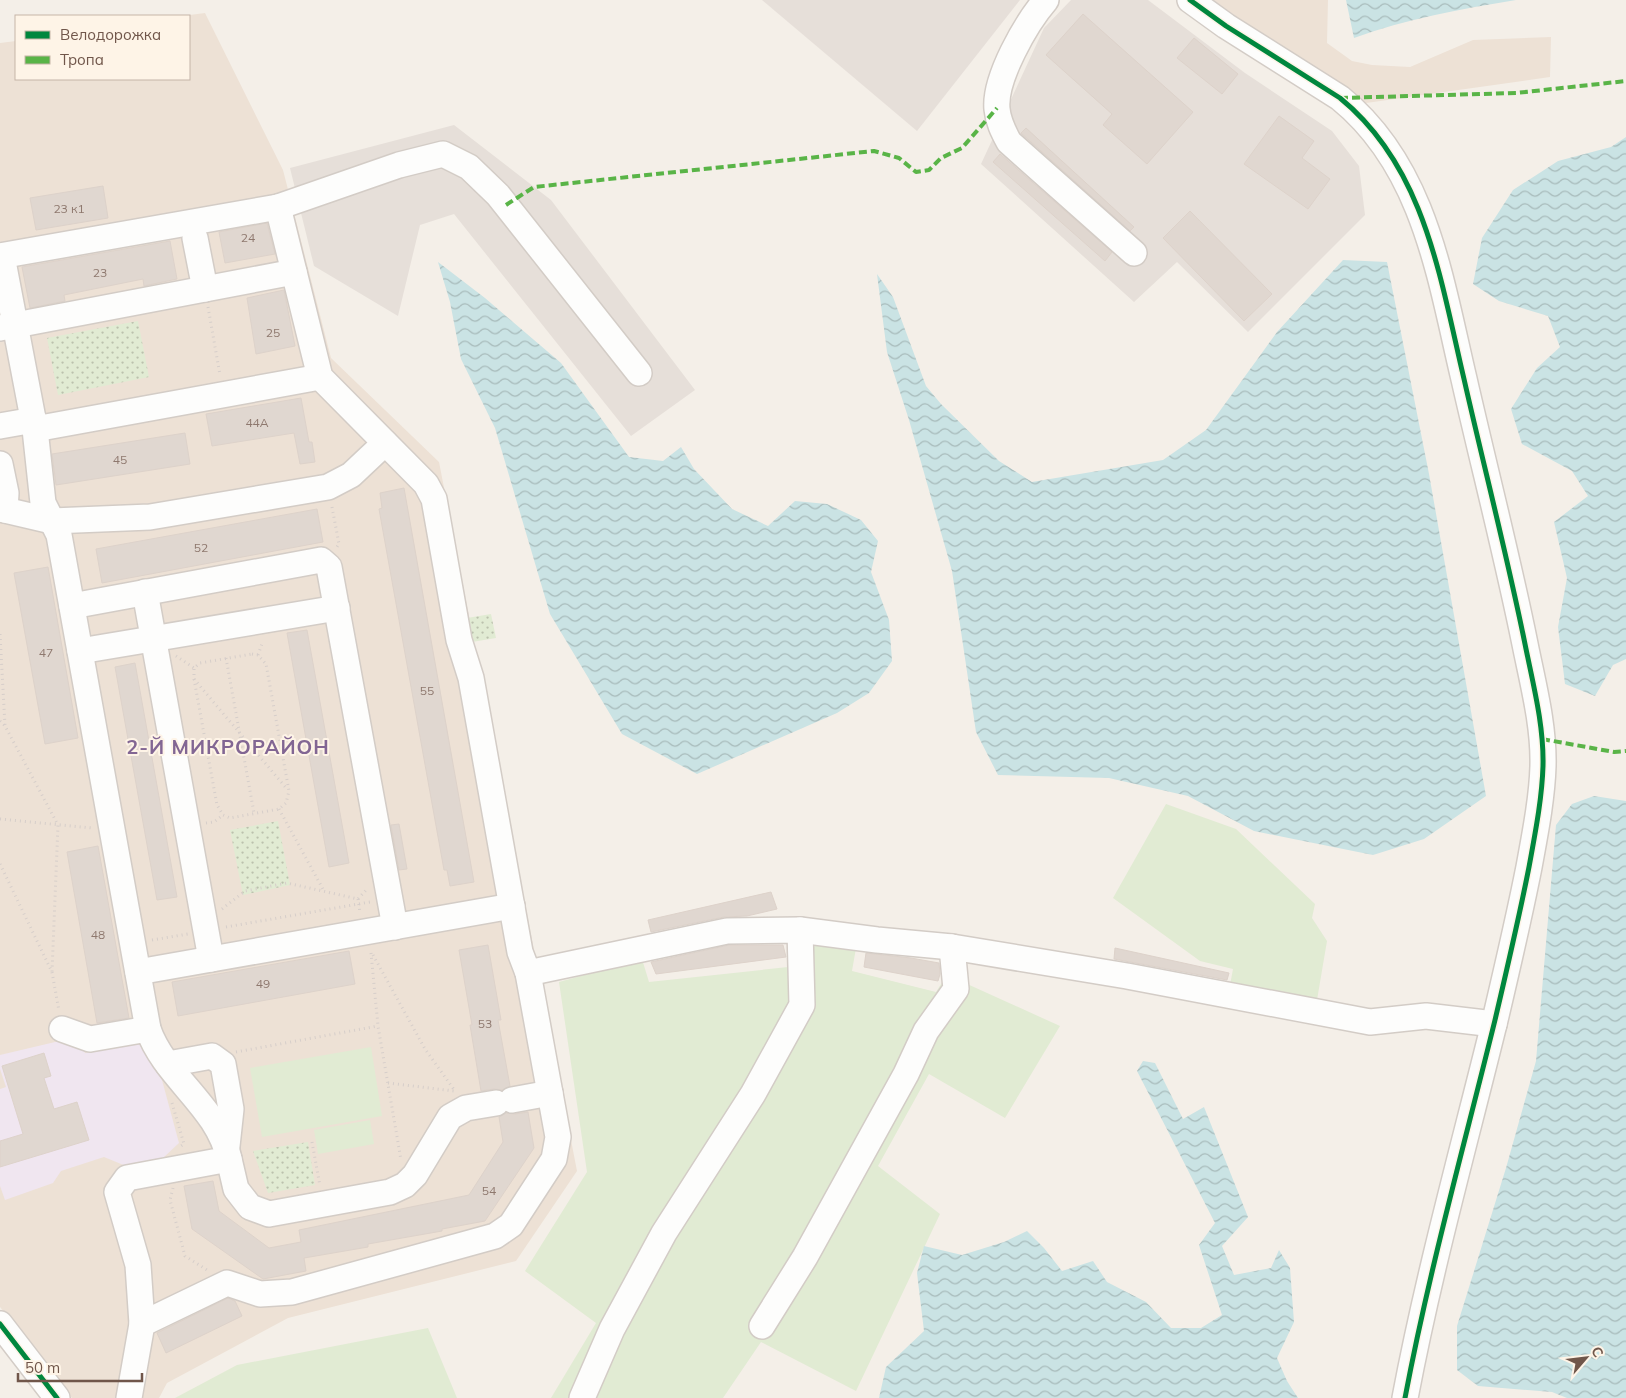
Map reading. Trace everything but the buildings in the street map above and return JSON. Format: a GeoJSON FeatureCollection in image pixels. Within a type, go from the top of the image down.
{"type":"FeatureCollection","features":[{"type":"Feature","properties":{"kind":"street"},"geometry":{"type":"LineString","coordinates":[[1046,0],[1016,45],[1000,85],[996,108],[1001,127],[1009,142],[1134,253]]}},
{"type":"Feature","properties":{"kind":"street"},"geometry":{"type":"LineString","coordinates":[[1190,0],[1226,26],[1340,98],[1356,111],[1385,144],[1418,208],[1432,248],[1514,589],[1542,739],[1542,783],[1534,843],[1515,938],[1420,1321],[1406,1398]]}},
{"type":"Feature","properties":{"kind":"street"},"geometry":{"type":"LineString","coordinates":[[550,1093],[504,1101],[460,1099],[415,1175],[405,1185],[390,1192],[269,1214],[250,1207],[236,1189],[228,1152],[217,1125],[168,1064],[151,1038],[148,1029],[59,535],[44,503],[34,425],[8,327],[1,256],[278,207],[399,165],[442,154],[469,167],[498,195],[639,373]]}},
{"type":"Feature","properties":{"kind":"street"},"geometry":{"type":"LineString","coordinates":[[142,1324],[227,1283],[260,1294],[292,1292],[495,1236],[511,1224],[554,1159],[558,1137],[528,973],[520,952],[471,678],[459,640],[434,499],[426,484],[320,378],[278,207]]}},
{"type":"Feature","properties":{"kind":"street"},"geometry":{"type":"LineString","coordinates":[[196,238],[205,290]]}},
{"type":"Feature","properties":{"kind":"street"},"geometry":{"type":"LineString","coordinates":[[8,327],[294,272]]}},
{"type":"Feature","properties":{"kind":"street"},"geometry":{"type":"LineString","coordinates":[[0,426],[34,425],[320,378]]}},
{"type":"Feature","properties":{"kind":"street"},"geometry":{"type":"LineString","coordinates":[[0,464],[6,494],[2,510],[52,521],[150,518],[328,487],[351,475],[385,443]]}},
{"type":"Feature","properties":{"kind":"street"},"geometry":{"type":"LineString","coordinates":[[72,606],[320,560],[329,566],[395,927]]}},
{"type":"Feature","properties":{"kind":"street"},"geometry":{"type":"LineString","coordinates":[[145,592],[211,959]]}},
{"type":"Feature","properties":{"kind":"street"},"geometry":{"type":"LineString","coordinates":[[80,651],[337,608]]}},
{"type":"Feature","properties":{"kind":"street"},"geometry":{"type":"LineString","coordinates":[[138,972],[512,906]]}},
{"type":"Feature","properties":{"kind":"street"},"geometry":{"type":"LineString","coordinates":[[528,973],[728,931],[800,930],[952,947],[1127,976],[1370,1022],[1426,1016],[1494,1024]]}},
{"type":"Feature","properties":{"kind":"street"},"geometry":{"type":"LineString","coordinates":[[582,1398],[612,1329],[664,1233],[753,1094],[802,1005],[800,930]]}},
{"type":"Feature","properties":{"kind":"street"},"geometry":{"type":"LineString","coordinates":[[762,1326],[819,1231],[906,1074],[926,1031],[956,989],[952,947]]}},
{"type":"Feature","properties":{"kind":"street"},"geometry":{"type":"LineString","coordinates":[[62,1029],[90,1039],[148,1029]]}},
{"type":"Feature","properties":{"kind":"street"},"geometry":{"type":"LineString","coordinates":[[168,1064],[212,1056],[223,1064],[231,1109],[228,1152]]}},
{"type":"Feature","properties":{"kind":"street"},"geometry":{"type":"LineString","coordinates":[[128,1398],[142,1324],[138,1266],[117,1192],[127,1178],[178,1159],[228,1152]]}},
{"type":"Feature","properties":{"kind":"street"},"geometry":{"type":"LineString","coordinates":[[0,1324],[57,1398]]}},
{"type":"Feature","properties":{"kind":"path"},"geometry":{"type":"LineString","coordinates":[[205,290],[224,395]]}},
{"type":"Feature","properties":{"kind":"path"},"geometry":{"type":"LineString","coordinates":[[328,487],[339,544],[329,566]]}},
{"type":"Feature","properties":{"kind":"path"},"geometry":{"type":"LineString","coordinates":[[0,634],[5,726]]}},
{"type":"Feature","properties":{"kind":"path"},"geometry":{"type":"LineString","coordinates":[[252,654],[258,655],[266,664],[289,791],[286,803],[279,809],[230,818],[223,815],[217,805],[194,679],[194,668],[200,663],[252,654]]}},
{"type":"Feature","properties":{"kind":"path"},"geometry":{"type":"LineString","coordinates":[[226,658],[254,814]]}},
{"type":"Feature","properties":{"kind":"path"},"geometry":{"type":"LineString","coordinates":[[194,679],[289,791]]}},
{"type":"Feature","properties":{"kind":"path"},"geometry":{"type":"LineString","coordinates":[[0,722],[5,726],[58,825],[52,972],[62,1029]]}},
{"type":"Feature","properties":{"kind":"path"},"geometry":{"type":"LineString","coordinates":[[279,809],[324,892]]}},
{"type":"Feature","properties":{"kind":"path"},"geometry":{"type":"LineString","coordinates":[[0,819],[112,830]]}},
{"type":"Feature","properties":{"kind":"path"},"geometry":{"type":"LineString","coordinates":[[0,864],[52,972]]}},
{"type":"Feature","properties":{"kind":"path"},"geometry":{"type":"LineString","coordinates":[[245,891],[287,883],[358,899],[385,869]]}},
{"type":"Feature","properties":{"kind":"path"},"geometry":{"type":"LineString","coordinates":[[149,941],[390,898]]}},
{"type":"Feature","properties":{"kind":"path"},"geometry":{"type":"LineString","coordinates":[[368,947],[425,1049],[460,1099]]}},
{"type":"Feature","properties":{"kind":"path"},"geometry":{"type":"LineString","coordinates":[[371,953],[378,1026],[405,1185]]}},
{"type":"Feature","properties":{"kind":"path"},"geometry":{"type":"LineString","coordinates":[[212,1056],[378,1026]]}},
{"type":"Feature","properties":{"kind":"path"},"geometry":{"type":"LineString","coordinates":[[388,1083],[460,1099]]}},
{"type":"Feature","properties":{"kind":"path"},"geometry":{"type":"LineString","coordinates":[[172,1100],[184,1144],[178,1159],[170,1200],[185,1256],[227,1283]]}},
{"type":"Feature","properties":{"kind":"path"},"geometry":{"type":"LineString","coordinates":[[312,1142],[323,1204]]}},
{"type":"Feature","properties":{"kind":"path"},"geometry":{"type":"LineString","coordinates":[[178,1159],[184,1144]]}},
{"type":"Feature","properties":{"kind":"shaded area"},"geometry":{"type":"Polygon","coordinates":[[[762,0],[1020,0],[917,131],[762,0]]]}},
{"type":"Feature","properties":{"kind":"shaded area"},"geometry":{"type":"Polygon","coordinates":[[[1071,0],[1148,0],[1245,73],[1332,131],[1359,166],[1365,215],[1248,332],[1177,262],[1134,302],[981,164],[1044,28],[1071,0]]]}},
{"type":"Feature","properties":{"kind":"shaded area"},"geometry":{"type":"Polygon","coordinates":[[[1204,0],[1328,0],[1327,43],[1352,61],[1372,65],[1410,67],[1473,40],[1551,37],[1550,77],[1359,104],[1204,0]]]}},
{"type":"Feature","properties":{"kind":"shaded area"},"geometry":{"type":"Polygon","coordinates":[[[205,13],[283,170],[331,358],[439,462],[577,1171],[516,1261],[288,1318],[167,1383],[159,1398],[72,1398],[0,1307],[0,43],[15,41],[15,80],[190,80],[190,15],[205,13]]]}},
{"type":"Feature","properties":{"kind":"shaded area"},"geometry":{"type":"Polygon","coordinates":[[[454,125],[551,200],[695,390],[631,436],[454,214],[420,225],[398,316],[314,266],[290,168],[454,125]]]}},
{"type":"Feature","properties":{"kind":"shaded area"},"geometry":{"type":"Polygon","coordinates":[[[72,1038],[78,1041],[85,1053],[136,1039],[162,1080],[179,1143],[162,1159],[126,1166],[104,1157],[61,1171],[53,1183],[5,1200],[0,1186],[0,1089],[6,1087],[0,1069],[0,1055],[72,1038]]]}},
{"type":"Feature","properties":{"kind":"green space"},"geometry":{"type":"Polygon","coordinates":[[[138,321],[149,377],[58,395],[47,338],[138,321]]]}},
{"type":"Feature","properties":{"kind":"green space"},"geometry":{"type":"Polygon","coordinates":[[[491,614],[496,638],[472,642],[467,618],[491,614]]]}},
{"type":"Feature","properties":{"kind":"green space"},"geometry":{"type":"Polygon","coordinates":[[[1166,804],[1236,829],[1315,904],[1312,918],[1327,941],[1317,1000],[1230,985],[1233,969],[1200,961],[1113,898],[1166,804]]]}},
{"type":"Feature","properties":{"kind":"green space"},"geometry":{"type":"Polygon","coordinates":[[[278,821],[290,885],[243,895],[230,830],[278,821]]]}},
{"type":"Feature","properties":{"kind":"green space"},"geometry":{"type":"Polygon","coordinates":[[[810,943],[856,948],[852,971],[936,992],[943,981],[965,983],[1060,1026],[1005,1118],[929,1074],[878,1166],[940,1214],[856,1391],[761,1342],[723,1398],[551,1398],[596,1323],[525,1271],[587,1172],[559,982],[642,959],[649,982],[807,965],[810,943]]]}},
{"type":"Feature","properties":{"kind":"green space"},"geometry":{"type":"Polygon","coordinates":[[[371,1047],[382,1116],[262,1137],[250,1068],[371,1047]]]}},
{"type":"Feature","properties":{"kind":"green space"},"geometry":{"type":"Polygon","coordinates":[[[370,1120],[374,1144],[318,1154],[314,1130],[370,1120]]]}},
{"type":"Feature","properties":{"kind":"green space"},"geometry":{"type":"Polygon","coordinates":[[[308,1142],[315,1185],[268,1193],[253,1151],[308,1142]]]}},
{"type":"Feature","properties":{"kind":"green space"},"geometry":{"type":"Polygon","coordinates":[[[428,1328],[457,1398],[175,1398],[237,1365],[428,1328]]]}},
{"type":"Feature","properties":{"kind":"water"},"geometry":{"type":"Polygon","coordinates":[[[1346,0],[1516,0],[1414,20],[1354,38],[1346,0]]]}},
{"type":"Feature","properties":{"kind":"water"},"geometry":{"type":"Polygon","coordinates":[[[1626,137],[1626,659],[1613,665],[1595,696],[1565,684],[1558,627],[1567,578],[1554,522],[1588,496],[1572,471],[1522,444],[1511,409],[1537,368],[1560,347],[1548,316],[1499,301],[1473,284],[1482,238],[1513,190],[1558,161],[1611,147],[1626,137]]]}},
{"type":"Feature","properties":{"kind":"water"},"geometry":{"type":"Polygon","coordinates":[[[1343,260],[1387,262],[1429,474],[1486,796],[1424,839],[1373,855],[1254,831],[1188,796],[1109,778],[998,775],[976,732],[952,571],[909,420],[887,352],[877,274],[893,297],[926,386],[941,404],[999,461],[1032,482],[1163,460],[1206,430],[1277,332],[1343,260]]]}},
{"type":"Feature","properties":{"kind":"water"},"geometry":{"type":"Polygon","coordinates":[[[438,262],[485,298],[561,363],[629,457],[663,461],[681,447],[694,469],[732,509],[768,526],[795,501],[827,504],[861,520],[878,541],[871,572],[889,620],[892,661],[869,693],[837,713],[697,774],[622,734],[550,614],[495,428],[461,359],[450,302],[438,262]]]}},
{"type":"Feature","properties":{"kind":"water"},"geometry":{"type":"Polygon","coordinates":[[[1594,796],[1626,801],[1626,1398],[1567,1398],[1552,1392],[1478,1386],[1457,1370],[1457,1326],[1506,1168],[1536,1061],[1556,825],[1572,804],[1594,796]]]}},
{"type":"Feature","properties":{"kind":"water"},"geometry":{"type":"Polygon","coordinates":[[[1143,1061],[1155,1063],[1183,1119],[1204,1107],[1248,1217],[1222,1246],[1234,1275],[1271,1268],[1279,1250],[1290,1268],[1294,1322],[1277,1358],[1287,1381],[1298,1398],[879,1398],[886,1367],[924,1331],[917,1273],[924,1246],[962,1255],[1004,1242],[1027,1231],[1044,1248],[1062,1271],[1093,1261],[1107,1282],[1146,1302],[1171,1328],[1201,1328],[1222,1315],[1199,1245],[1215,1223],[1137,1071],[1143,1061]]]}},
{"type":"Feature","properties":{"kind":"marked path"},"geometry":{"type":"LineString","coordinates":[[1340,98],[1516,93],[1626,81]]}},
{"type":"Feature","properties":{"kind":"marked path"},"geometry":{"type":"LineString","coordinates":[[506,205],[534,187],[874,151],[899,158],[916,172],[929,170],[941,158],[962,148],[997,108]]}},
{"type":"Feature","properties":{"kind":"marked path"},"geometry":{"type":"LineString","coordinates":[[1542,739],[1614,752],[1626,751]]}},
{"type":"Feature","properties":{"kind":"cycle path"},"geometry":{"type":"LineString","coordinates":[[1190,0],[1226,26],[1340,98],[1369,126],[1392,157],[1410,191],[1425,227],[1437,264],[1511,577],[1540,720],[1543,766],[1538,816],[1529,867],[1495,1020],[1414,1350],[1405,1398]]}},
{"type":"Feature","properties":{"kind":"cycle path"},"geometry":{"type":"LineString","coordinates":[[0,1324],[57,1398]]}},
{"type":"Feature","properties":{"kind":"district","name":"2-Й МИКРОРАЙОН"},"geometry":{"type":"Point","coordinates":[228,746]}}]}
